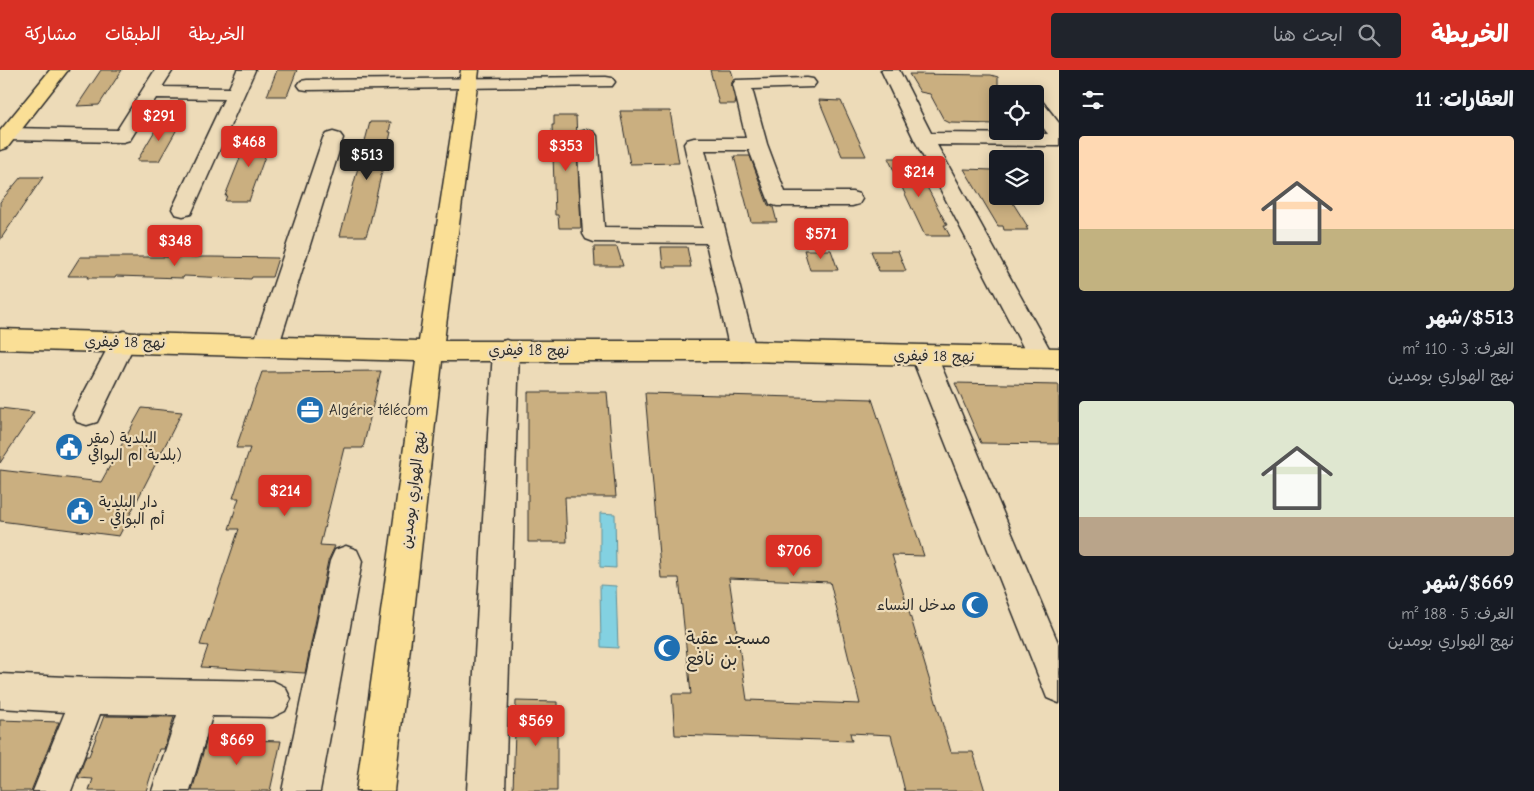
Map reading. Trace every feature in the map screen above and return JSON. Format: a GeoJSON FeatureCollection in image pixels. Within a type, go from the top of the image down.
{"type":"FeatureCollection","features":[{"type":"Feature","properties":{"kind":"main road"},"geometry":{"type":"LineString","coordinates":[[4,139],[59,70]]}},
{"type":"Feature","properties":{"kind":"main road","name":"نهج الهواري بومدين"},"geometry":{"type":"LineString","coordinates":[[376,791],[430,351],[469,76]]}},
{"type":"Feature","properties":{"kind":"main road","name":"نهج 18 فيفري"},"geometry":{"type":"LineString","coordinates":[[0,339],[430,351],[743,351],[1050,358]]}},
{"type":"Feature","properties":{"kind":"street"},"geometry":{"type":"LineString","coordinates":[[4,139],[123,136],[164,70]]}},
{"type":"Feature","properties":{"kind":"street"},"geometry":{"type":"LineString","coordinates":[[183,209],[246,70]]}},
{"type":"Feature","properties":{"kind":"street"},"geometry":{"type":"LineString","coordinates":[[890,70],[924,139],[1050,358]]}},
{"type":"Feature","properties":{"kind":"street"},"geometry":{"type":"LineString","coordinates":[[308,85],[469,76],[521,76],[606,82]]}},
{"type":"Feature","properties":{"kind":"street"},"geometry":{"type":"LineString","coordinates":[[807,82],[742,84],[756,144],[777,199],[852,198]]}},
{"type":"Feature","properties":{"kind":"street"},"geometry":{"type":"LineString","coordinates":[[150,92],[235,94]]}},
{"type":"Feature","properties":{"kind":"street"},"geometry":{"type":"LineString","coordinates":[[1044,116],[1059,136]]}},
{"type":"Feature","properties":{"kind":"street"},"geometry":{"type":"LineString","coordinates":[[587,136],[594,234],[717,236]]}},
{"type":"Feature","properties":{"kind":"street"},"geometry":{"type":"LineString","coordinates":[[266,345],[333,138]]}},
{"type":"Feature","properties":{"kind":"street"},"geometry":{"type":"LineString","coordinates":[[924,139],[1059,140]]}},
{"type":"Feature","properties":{"kind":"street"},"geometry":{"type":"LineString","coordinates":[[743,351],[694,144],[756,144]]}},
{"type":"Feature","properties":{"kind":"street"},"geometry":{"type":"LineString","coordinates":[[87,414],[124,342]]}},
{"type":"Feature","properties":{"kind":"street"},"geometry":{"type":"LineString","coordinates":[[486,791],[506,350]]}},
{"type":"Feature","properties":{"kind":"street"},"geometry":{"type":"LineString","coordinates":[[924,356],[1059,686]]}},
{"type":"Feature","properties":{"kind":"street"},"geometry":{"type":"LineString","coordinates":[[301,791],[346,561]]}},
{"type":"Feature","properties":{"kind":"street"},"geometry":{"type":"LineString","coordinates":[[0,691],[89,696],[273,698]]}},
{"type":"Feature","properties":{"kind":"street"},"geometry":{"type":"LineString","coordinates":[[52,791],[89,696]]}},
{"type":"Feature","properties":{"kind":"street"},"geometry":{"type":"LineString","coordinates":[[171,791],[200,697]]}},
{"type":"Feature","properties":{"kind":"water"},"geometry":{"type":"Polygon","coordinates":[[[600,513],[615,514],[616,568],[600,567],[600,513]]]}},
{"type":"Feature","properties":{"kind":"water"},"geometry":{"type":"Polygon","coordinates":[[[600,585],[616,586],[618,648],[601,647],[600,585]]]}},
{"type":"Feature","properties":{"kind":"building"},"geometry":{"type":"Polygon","coordinates":[[[101,70],[122,70],[99,105],[77,106],[101,70]]]}},
{"type":"Feature","properties":{"kind":"building"},"geometry":{"type":"Polygon","coordinates":[[[277,70],[297,70],[287,96],[267,96],[277,70]]]}},
{"type":"Feature","properties":{"kind":"building"},"geometry":{"type":"Polygon","coordinates":[[[710,70],[731,70],[734,79],[731,84],[736,104],[719,104],[710,70]]]}},
{"type":"Feature","properties":{"kind":"building"},"geometry":{"type":"Polygon","coordinates":[[[909,74],[991,75],[998,77],[998,85],[989,85],[989,124],[950,123],[944,120],[930,94],[920,92],[909,74]]]}},
{"type":"Feature","properties":{"kind":"building"},"geometry":{"type":"Polygon","coordinates":[[[819,100],[841,101],[866,156],[842,156],[819,100]]]}},
{"type":"Feature","properties":{"kind":"building"},"geometry":{"type":"Polygon","coordinates":[[[620,111],[670,111],[679,163],[630,164],[620,111]]]}},
{"type":"Feature","properties":{"kind":"building"},"geometry":{"type":"Polygon","coordinates":[[[554,116],[576,116],[581,228],[559,228],[558,215],[555,215],[552,125],[554,125],[554,116]]]}},
{"type":"Feature","properties":{"kind":"building"},"geometry":{"type":"Polygon","coordinates":[[[160,122],[181,122],[159,161],[137,161],[160,122]]]}},
{"type":"Feature","properties":{"kind":"building"},"geometry":{"type":"Polygon","coordinates":[[[370,122],[391,122],[389,132],[391,132],[370,223],[366,236],[340,236],[370,122]]]}},
{"type":"Feature","properties":{"kind":"building"},"geometry":{"type":"Polygon","coordinates":[[[252,134],[273,134],[249,201],[225,201],[227,195],[225,196],[246,143],[248,143],[252,134]]]}},
{"type":"Feature","properties":{"kind":"building"},"geometry":{"type":"Polygon","coordinates":[[[734,156],[750,156],[768,205],[773,207],[777,222],[751,222],[734,156]]]}},
{"type":"Feature","properties":{"kind":"building"},"geometry":{"type":"Polygon","coordinates":[[[888,158],[910,158],[947,225],[944,225],[950,236],[925,236],[888,158]]]}},
{"type":"Feature","properties":{"kind":"building"},"geometry":{"type":"Polygon","coordinates":[[[964,169],[989,170],[989,205],[1014,205],[1028,230],[1004,230],[1003,226],[998,226],[964,169]]]}},
{"type":"Feature","properties":{"kind":"building"},"geometry":{"type":"Polygon","coordinates":[[[21,177],[43,177],[0,240],[0,202],[21,177]]]}},
{"type":"Feature","properties":{"kind":"building"},"geometry":{"type":"Polygon","coordinates":[[[594,247],[617,247],[623,266],[595,266],[594,247]]]}},
{"type":"Feature","properties":{"kind":"building"},"geometry":{"type":"Polygon","coordinates":[[[661,247],[687,247],[691,267],[663,267],[661,247]]]}},
{"type":"Feature","properties":{"kind":"building"},"geometry":{"type":"Polygon","coordinates":[[[804,250],[831,250],[838,270],[810,270],[804,250]]]}},
{"type":"Feature","properties":{"kind":"building"},"geometry":{"type":"Polygon","coordinates":[[[871,251],[898,251],[906,271],[879,271],[871,251]]]}},
{"type":"Feature","properties":{"kind":"building"},"geometry":{"type":"Polygon","coordinates":[[[80,257],[278,258],[272,277],[252,277],[251,279],[184,276],[183,278],[116,276],[115,278],[87,278],[88,276],[68,276],[80,257]]]}},
{"type":"Feature","properties":{"kind":"building"},"geometry":{"type":"Polygon","coordinates":[[[381,371],[363,448],[344,448],[320,545],[335,546],[328,561],[305,673],[201,667],[208,646],[200,645],[239,529],[229,529],[239,498],[233,498],[250,448],[236,448],[262,372],[381,371]]]}},
{"type":"Feature","properties":{"kind":"building"},"geometry":{"type":"Polygon","coordinates":[[[955,383],[1059,385],[1059,444],[981,443],[955,383]]]}},
{"type":"Feature","properties":{"kind":"building"},"geometry":{"type":"Polygon","coordinates":[[[528,392],[607,392],[616,497],[565,497],[567,542],[528,542],[528,392]]]}},
{"type":"Feature","properties":{"kind":"building"},"geometry":{"type":"Polygon","coordinates":[[[645,393],[872,399],[924,556],[892,555],[951,752],[973,752],[985,791],[905,791],[891,735],[850,733],[852,741],[675,735],[672,694],[691,694],[679,578],[661,578],[645,393]],[[729,578],[747,700],[860,704],[830,582],[729,578]]]}},
{"type":"Feature","properties":{"kind":"building"},"geometry":{"type":"Polygon","coordinates":[[[0,408],[34,412],[0,463],[0,408]]]}},
{"type":"Feature","properties":{"kind":"building","name":"دار البلدية - أم البواقي"},"geometry":{"type":"Polygon","coordinates":[[[142,408],[182,412],[119,536],[0,521],[0,470],[101,482],[142,408]]]}},
{"type":"Feature","properties":{"kind":"building"},"geometry":{"type":"Polygon","coordinates":[[[516,701],[557,702],[557,791],[513,791],[516,701]]]}},
{"type":"Feature","properties":{"kind":"building"},"geometry":{"type":"Polygon","coordinates":[[[104,716],[174,717],[164,749],[159,749],[146,791],[89,791],[93,779],[78,778],[86,756],[89,756],[104,716]]]}},
{"type":"Feature","properties":{"kind":"building"},"geometry":{"type":"Polygon","coordinates":[[[0,720],[59,722],[31,791],[0,791],[0,720]]]}},
{"type":"Feature","properties":{"kind":"building"},"geometry":{"type":"Polygon","coordinates":[[[207,739],[281,741],[270,791],[192,791],[207,739]]]}},
{"type":"Feature","properties":{"kind":"place","name":"Algérie télécom"},"geometry":{"type":"Point","coordinates":[310,410]}},
{"type":"Feature","properties":{"kind":"place","name":"البلدية (مقر بلدية ام البواقي)"},"geometry":{"type":"Point","coordinates":[69,447]}},
{"type":"Feature","properties":{"kind":"place","name":"دار البلدية - أم البواقي"},"geometry":{"type":"Point","coordinates":[80,511]}},
{"type":"Feature","properties":{"kind":"place","name":"مدخل النساء"},"geometry":{"type":"Point","coordinates":[975,605]}},
{"type":"Feature","properties":{"kind":"place","name":"مسجد عقبة بن نافع"},"geometry":{"type":"Point","coordinates":[667,648]}}]}
